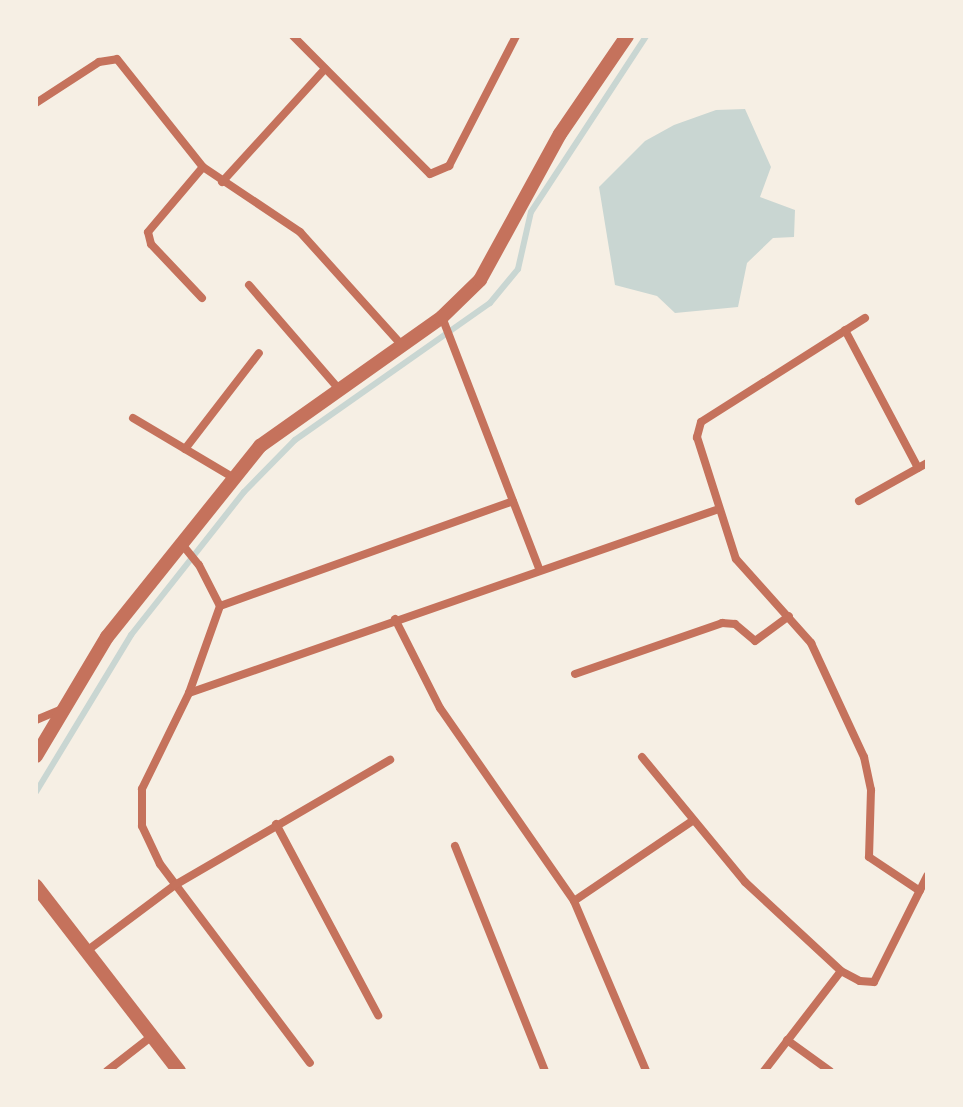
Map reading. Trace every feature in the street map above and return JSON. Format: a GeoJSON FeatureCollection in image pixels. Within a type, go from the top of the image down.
{"type":"FeatureCollection","features":[{"type":"Feature","properties":{"kind":"street"},"geometry":{"type":"LineString","coordinates":[[293,36],[424,171],[440,173],[449,166],[513,37]]}},
{"type":"Feature","properties":{"kind":"street"},"geometry":{"type":"LineString","coordinates":[[36,756],[60,710],[107,637],[184,546],[234,478],[274,434],[401,344],[444,321],[464,299],[493,262],[560,134],[627,36]]}},
{"type":"Feature","properties":{"kind":"street"},"geometry":{"type":"LineString","coordinates":[[36,103],[99,62],[117,59],[203,167],[300,232],[401,344]]}},
{"type":"Feature","properties":{"kind":"street"},"geometry":{"type":"LineString","coordinates":[[222,182],[325,69]]}},
{"type":"Feature","properties":{"kind":"street"},"geometry":{"type":"LineString","coordinates":[[202,298],[151,244],[148,232],[203,167]]}},
{"type":"Feature","properties":{"kind":"street"},"geometry":{"type":"LineString","coordinates":[[249,285],[338,388]]}},
{"type":"Feature","properties":{"kind":"street"},"geometry":{"type":"LineString","coordinates":[[865,318],[701,422],[697,437],[719,509],[742,567],[811,643],[864,757],[871,790],[869,857],[920,891]]}},
{"type":"Feature","properties":{"kind":"street"},"geometry":{"type":"LineString","coordinates":[[444,321],[539,569]]}},
{"type":"Feature","properties":{"kind":"street"},"geometry":{"type":"LineString","coordinates":[[845,330],[918,468]]}},
{"type":"Feature","properties":{"kind":"street"},"geometry":{"type":"LineString","coordinates":[[185,449],[259,353]]}},
{"type":"Feature","properties":{"kind":"street"},"geometry":{"type":"LineString","coordinates":[[133,418],[234,478]]}},
{"type":"Feature","properties":{"kind":"street"},"geometry":{"type":"LineString","coordinates":[[859,501],[927,463]]}},
{"type":"Feature","properties":{"kind":"street"},"geometry":{"type":"LineString","coordinates":[[220,606],[513,501]]}},
{"type":"Feature","properties":{"kind":"street"},"geometry":{"type":"LineString","coordinates":[[189,693],[719,509]]}},
{"type":"Feature","properties":{"kind":"street"},"geometry":{"type":"LineString","coordinates":[[184,546],[199,565],[220,606],[189,693],[139,801],[148,843],[175,885],[310,1063]]}},
{"type":"Feature","properties":{"kind":"street"},"geometry":{"type":"LineString","coordinates":[[575,674],[722,623],[735,624],[755,641],[789,616]]}},
{"type":"Feature","properties":{"kind":"street"},"geometry":{"type":"LineString","coordinates":[[395,619],[440,708],[574,901],[646,1071]]}},
{"type":"Feature","properties":{"kind":"street"},"geometry":{"type":"LineString","coordinates":[[36,720],[60,710]]}},
{"type":"Feature","properties":{"kind":"street"},"geometry":{"type":"LineString","coordinates":[[642,757],[745,882],[841,971],[860,981],[874,982],[927,876]]}},
{"type":"Feature","properties":{"kind":"street"},"geometry":{"type":"LineString","coordinates":[[88,950],[175,885],[390,760]]}},
{"type":"Feature","properties":{"kind":"street"},"geometry":{"type":"LineString","coordinates":[[574,901],[692,821]]}},
{"type":"Feature","properties":{"kind":"street"},"geometry":{"type":"LineString","coordinates":[[276,824],[378,1015]]}},
{"type":"Feature","properties":{"kind":"street"},"geometry":{"type":"LineString","coordinates":[[455,846],[545,1071]]}},
{"type":"Feature","properties":{"kind":"street"},"geometry":{"type":"LineString","coordinates":[[36,886],[179,1071]]}},
{"type":"Feature","properties":{"kind":"street"},"geometry":{"type":"LineString","coordinates":[[764,1071],[841,971]]}},
{"type":"Feature","properties":{"kind":"street"},"geometry":{"type":"LineString","coordinates":[[107,1071],[153,1035]]}},
{"type":"Feature","properties":{"kind":"street"},"geometry":{"type":"LineString","coordinates":[[787,1040],[830,1071]]}},
{"type":"Feature","properties":{"kind":"shaded area"},"geometry":{"type":"Polygon","coordinates":[[[745,109],[771,167],[760,197],[795,210],[794,237],[773,238],[747,263],[738,307],[675,313],[657,296],[615,285],[599,187],[645,141],[674,125],[716,110],[745,109]]]}},
{"type":"Feature","properties":{"kind":"waterway"},"geometry":{"type":"LineString","coordinates":[[36,792],[131,635],[244,492],[295,440],[490,303],[518,269],[531,212],[646,36]]}}]}
